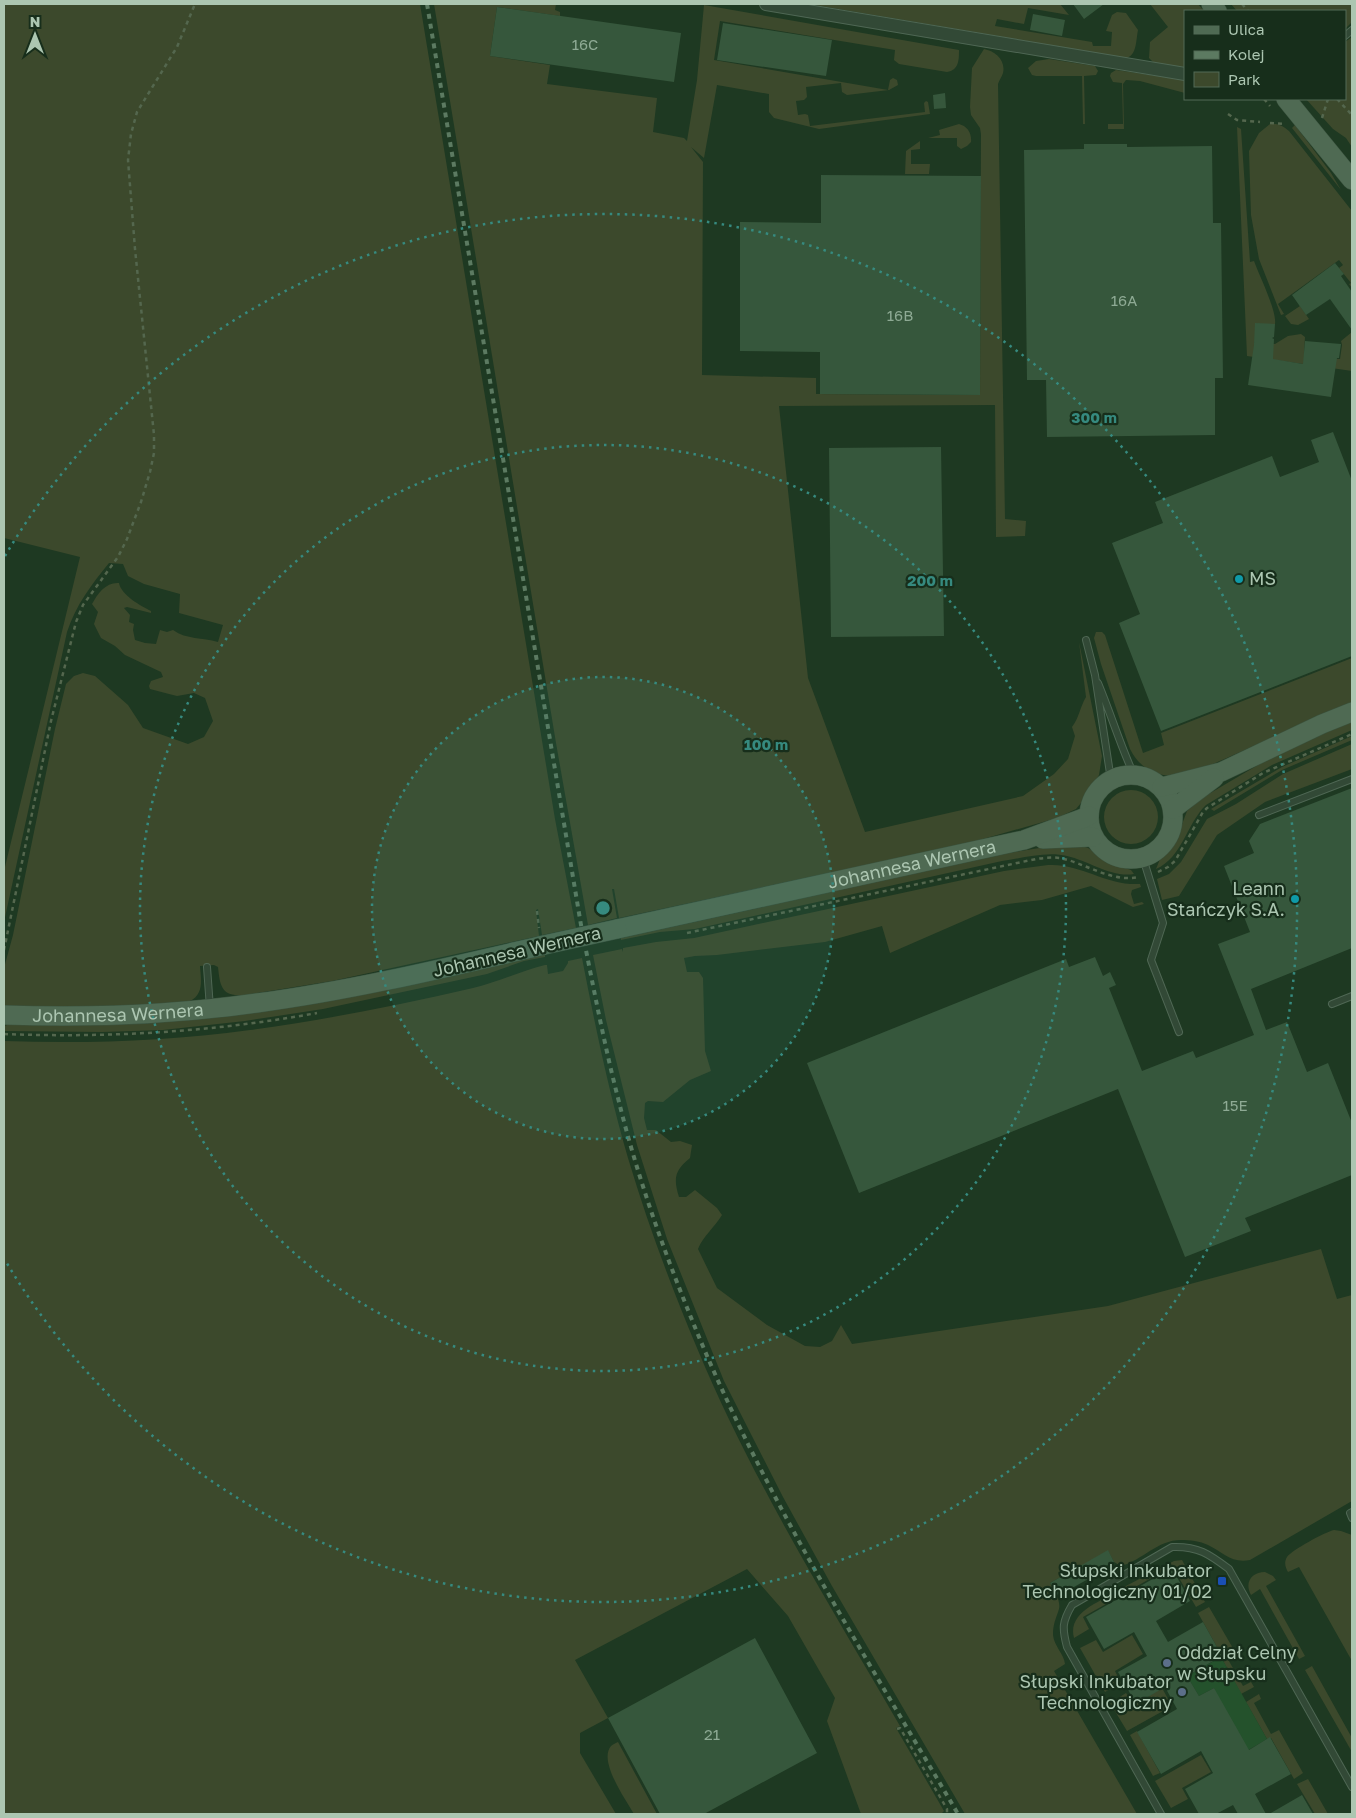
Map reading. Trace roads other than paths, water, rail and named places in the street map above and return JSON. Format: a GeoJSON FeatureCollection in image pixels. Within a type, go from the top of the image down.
{"type":"FeatureCollection","features":[{"type":"Feature","properties":{"kind":"main road"},"geometry":{"type":"LineString","coordinates":[[1287,100],[1352,180]]}},
{"type":"Feature","properties":{"kind":"main road"},"geometry":{"type":"LineString","coordinates":[[1162,787],[1221,772],[1322,724],[1352,712]]}},
{"type":"Feature","properties":{"kind":"main road"},"geometry":{"type":"LineString","coordinates":[[1173,809],[1221,772]]}},
{"type":"Feature","properties":{"kind":"main road"},"geometry":{"type":"LineString","coordinates":[[1124,775],[1134,775],[1154,781],[1162,787],[1169,797],[1173,809],[1174,822],[1171,834],[1164,845],[1154,853],[1142,858],[1123,859],[1106,851],[1094,837],[1090,827],[1089,816],[1091,804],[1103,785],[1124,775]]}},
{"type":"Feature","properties":{"kind":"main road","name":"Johannesa Wernera"},"geometry":{"type":"LineString","coordinates":[[4,1015],[103,1016],[210,1009],[286,999],[420,974],[542,940],[618,929],[1024,840],[1089,816]]}},
{"type":"Feature","properties":{"kind":"main road","name":"Johannesa Wernera"},"geometry":{"type":"LineString","coordinates":[[1024,840],[1094,837]]}},
{"type":"Feature","properties":{"kind":"street"},"geometry":{"type":"LineString","coordinates":[[766,4],[1184,74]]}},
{"type":"Feature","properties":{"kind":"lane"},"geometry":{"type":"LineString","coordinates":[[1086,640],[1095,675],[1111,780]]}},
{"type":"Feature","properties":{"kind":"lane"},"geometry":{"type":"LineString","coordinates":[[1095,675],[1134,775]]}},
{"type":"Feature","properties":{"kind":"lane"},"geometry":{"type":"LineString","coordinates":[[1259,815],[1352,779]]}},
{"type":"Feature","properties":{"kind":"lane"},"geometry":{"type":"LineString","coordinates":[[1142,858],[1163,923],[1151,960],[1178,1032]]}},
{"type":"Feature","properties":{"kind":"lane"},"geometry":{"type":"LineString","coordinates":[[207,967],[210,1009]]}},
{"type":"Feature","properties":{"kind":"lane"},"geometry":{"type":"LineString","coordinates":[[1332,1004],[1352,996]]}},
{"type":"Feature","properties":{"kind":"lane"},"geometry":{"type":"LineString","coordinates":[[1352,1512],[1350,1513],[1352,1518]]}},
{"type":"Feature","properties":{"kind":"lane"},"geometry":{"type":"LineString","coordinates":[[1161,1814],[1067,1647],[1063,1631],[1064,1619],[1072,1605],[1172,1547],[1188,1547],[1208,1553],[1229,1569],[1352,1787]]}},
{"type":"Feature","properties":{"kind":"railway"},"geometry":{"type":"LineString","coordinates":[[427,4],[581,925],[608,1058],[634,1156],[660,1237],[690,1315],[748,1444],[850,1631],[958,1814]]}},
{"type":"Feature","properties":{"kind":"place","name":"MS"},"geometry":{"type":"Point","coordinates":[1239,579]}},
{"type":"Feature","properties":{"kind":"place","name":"Leann Stańczyk S.A."},"geometry":{"type":"Point","coordinates":[1295,899]}},
{"type":"Feature","properties":{"kind":"place","name":"Słupski Inkubator Technologiczny 01/02"},"geometry":{"type":"Point","coordinates":[1222,1581]}},
{"type":"Feature","properties":{"kind":"place","name":"Oddział Celny w Słupsku"},"geometry":{"type":"Point","coordinates":[1167,1663]}},
{"type":"Feature","properties":{"kind":"place","name":"Słupski Inkubator Technologiczny"},"geometry":{"type":"Point","coordinates":[1182,1692]}}]}
